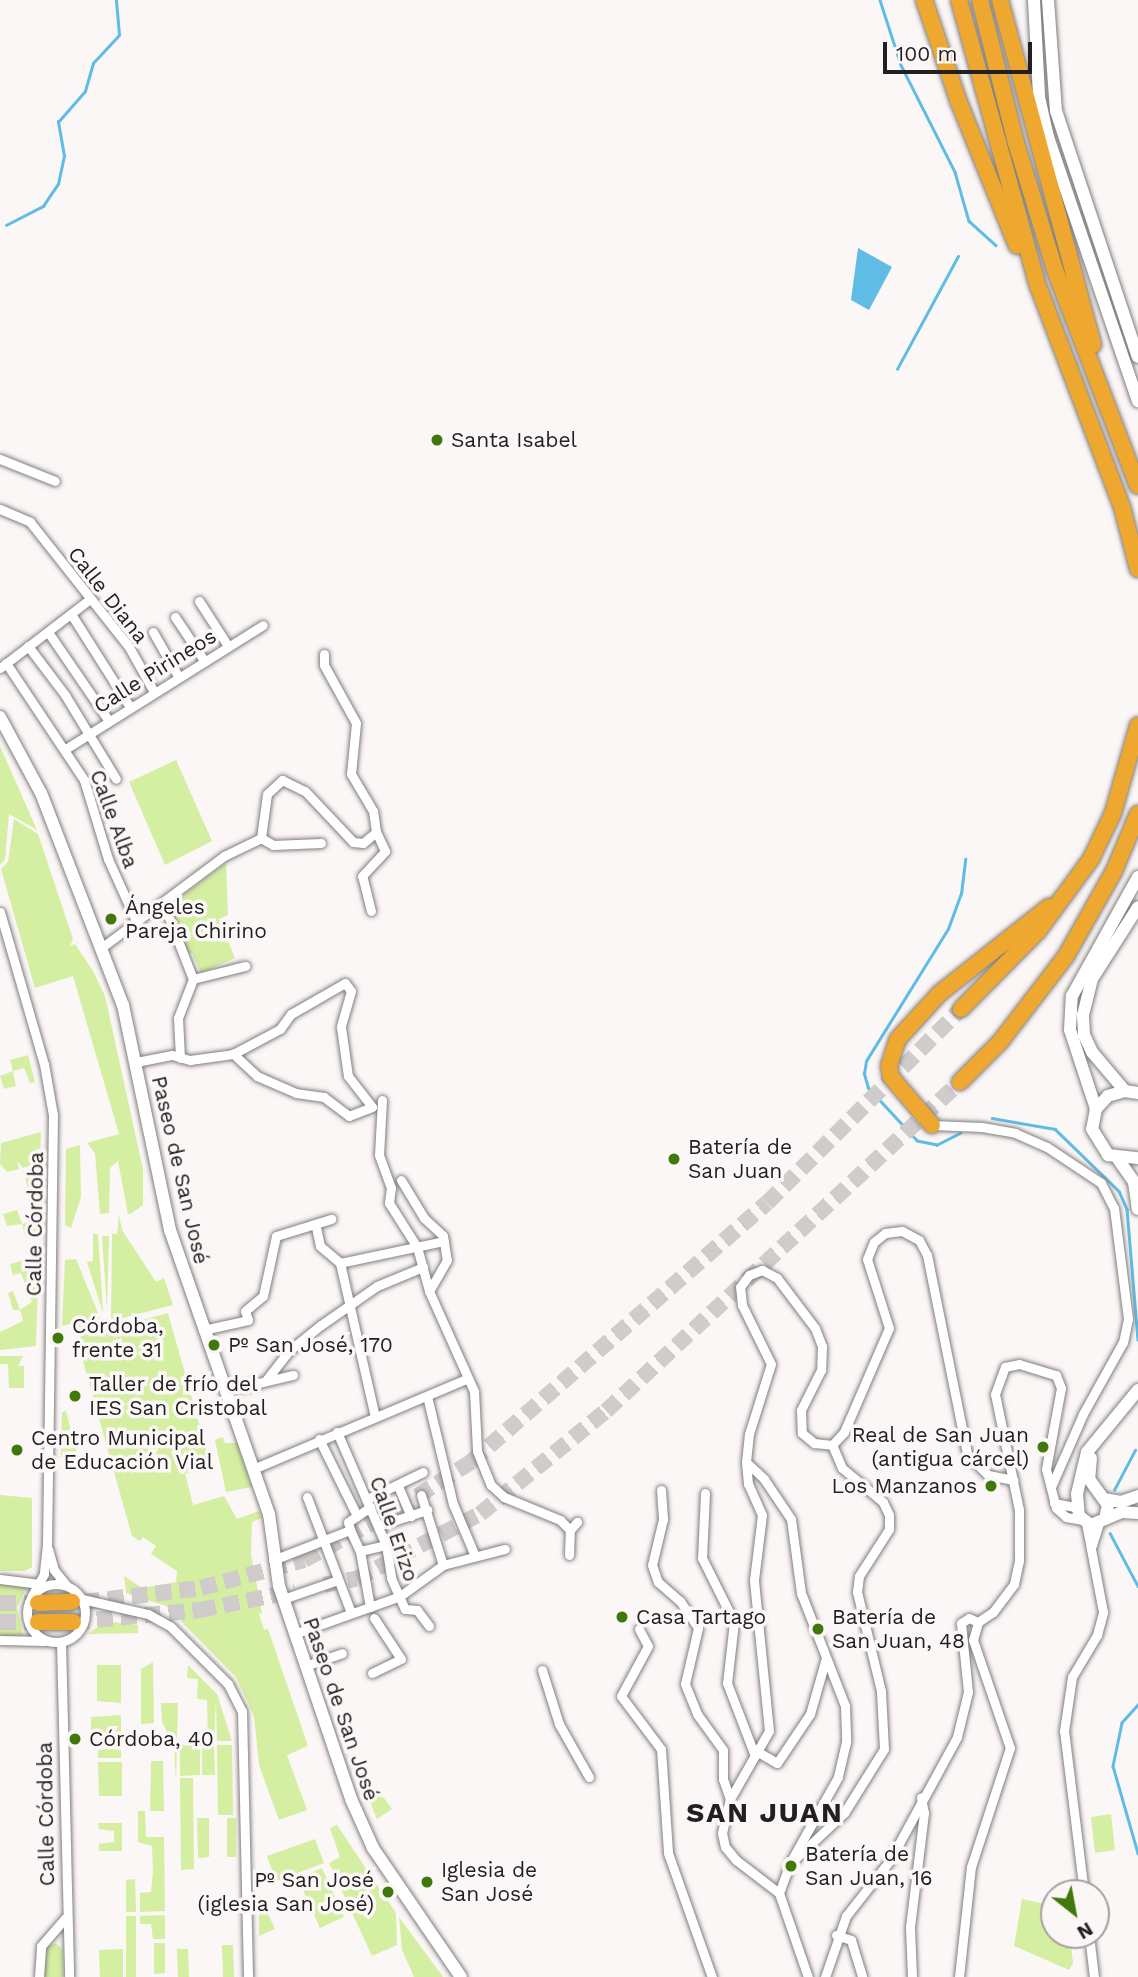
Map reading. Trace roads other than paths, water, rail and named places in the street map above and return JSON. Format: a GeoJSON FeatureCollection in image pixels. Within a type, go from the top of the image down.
{"type":"FeatureCollection","features":[{"type":"Feature","properties":{"kind":"highway"},"geometry":{"type":"LineString","coordinates":[[924,0],[958,100],[1023,259],[1038,286]]}},
{"type":"Feature","properties":{"kind":"highway"},"geometry":{"type":"LineString","coordinates":[[959,0],[1038,286],[1122,507],[1138,569]]}},
{"type":"Feature","properties":{"kind":"highway"},"geometry":{"type":"LineString","coordinates":[[980,0],[1016,143],[1055,270],[1138,486]]}},
{"type":"Feature","properties":{"kind":"highway"},"geometry":{"type":"LineString","coordinates":[[1000,0],[1076,289],[1125,451]]}},
{"type":"Feature","properties":{"kind":"highway"},"geometry":{"type":"LineString","coordinates":[[961,1009],[1038,932],[1071,890],[1113,814],[1138,726]]}},
{"type":"Feature","properties":{"kind":"highway"},"geometry":{"type":"LineString","coordinates":[[960,1083],[1000,1042],[1066,956],[1114,871],[1138,814]]}},
{"type":"Feature","properties":{"kind":"highway"},"geometry":{"type":"LineString","coordinates":[[932,1125],[891,1077],[889,1066],[898,1039],[940,993],[1071,890]]}},
{"type":"Feature","properties":{"kind":"highway"},"geometry":{"type":"LineString","coordinates":[[35,1600],[77,1601]]}},
{"type":"Feature","properties":{"kind":"highway"},"geometry":{"type":"LineString","coordinates":[[38,1622],[73,1622]]}},
{"type":"Feature","properties":{"kind":"street"},"geometry":{"type":"LineString","coordinates":[[1034,0],[1039,97],[1048,137],[1138,401]]}},
{"type":"Feature","properties":{"kind":"street"},"geometry":{"type":"LineString","coordinates":[[1048,0],[1056,111],[1138,357]]}},
{"type":"Feature","properties":{"kind":"street"},"geometry":{"type":"LineString","coordinates":[[0,459],[55,481]]}},
{"type":"Feature","properties":{"kind":"street","name":"Calle Diana"},"geometry":{"type":"LineString","coordinates":[[0,509],[30,522],[128,647],[154,692]]}},
{"type":"Feature","properties":{"kind":"street"},"geometry":{"type":"LineString","coordinates":[[3,665],[90,599]]}},
{"type":"Feature","properties":{"kind":"street"},"geometry":{"type":"LineString","coordinates":[[199,601],[228,646]]}},
{"type":"Feature","properties":{"kind":"street"},"geometry":{"type":"LineString","coordinates":[[71,614],[130,707]]}},
{"type":"Feature","properties":{"kind":"street"},"geometry":{"type":"LineString","coordinates":[[175,617],[203,659]]}},
{"type":"Feature","properties":{"kind":"street","name":"Calle Pirineos"},"geometry":{"type":"LineString","coordinates":[[66,748],[203,659],[263,625]]}},
{"type":"Feature","properties":{"kind":"street"},"geometry":{"type":"LineString","coordinates":[[47,632],[109,721]]}},
{"type":"Feature","properties":{"kind":"street"},"geometry":{"type":"LineString","coordinates":[[153,632],[178,676]]}},
{"type":"Feature","properties":{"kind":"street"},"geometry":{"type":"LineString","coordinates":[[28,646],[89,734],[116,779]]}},
{"type":"Feature","properties":{"kind":"street"},"geometry":{"type":"LineString","coordinates":[[324,654],[324,665],[356,723],[351,774],[373,811],[376,832],[385,851],[362,876],[371,911]]}},
{"type":"Feature","properties":{"kind":"street","name":"Calle Alba"},"geometry":{"type":"LineString","coordinates":[[3,665],[66,748],[84,780],[108,859],[136,921]]}},
{"type":"Feature","properties":{"kind":"street","name":"Paseo de San José"},"geometry":{"type":"LineString","coordinates":[[0,717],[41,793],[123,1005],[170,1230],[202,1330],[269,1514],[273,1560],[283,1599],[351,1800],[373,1849],[461,1977]]}},
{"type":"Feature","properties":{"kind":"street"},"geometry":{"type":"LineString","coordinates":[[261,838],[267,794],[282,780],[305,791],[353,842],[363,843],[376,832]]}},
{"type":"Feature","properties":{"kind":"street"},"geometry":{"type":"LineString","coordinates":[[261,838],[273,845],[321,843]]}},
{"type":"Feature","properties":{"kind":"street"},"geometry":{"type":"LineString","coordinates":[[101,948],[136,921],[164,905],[225,856],[261,838]]}},
{"type":"Feature","properties":{"kind":"street"},"geometry":{"type":"LineString","coordinates":[[1138,877],[1072,996],[1070,1030],[1096,1109],[1095,1139],[1118,1159],[1134,1182],[1138,1209]]}},
{"type":"Feature","properties":{"kind":"street"},"geometry":{"type":"LineString","coordinates":[[164,905],[193,979],[178,1018],[180,1058]]}},
{"type":"Feature","properties":{"kind":"street"},"geometry":{"type":"LineString","coordinates":[[1131,1092],[1092,1052],[1083,1035],[1083,1015],[1092,979],[1138,907]]}},
{"type":"Feature","properties":{"kind":"street","name":"Calle Córdoba"},"geometry":{"type":"LineString","coordinates":[[0,912],[44,1064],[53,1115],[47,1544],[41,1584]]}},
{"type":"Feature","properties":{"kind":"street"},"geometry":{"type":"LineString","coordinates":[[193,979],[245,966]]}},
{"type":"Feature","properties":{"kind":"street"},"geometry":{"type":"LineString","coordinates":[[136,1062],[180,1058],[218,1059],[233,1054],[280,1029],[291,1014],[345,983],[351,991],[341,1027],[348,1076],[372,1107],[349,1116],[324,1097],[296,1093],[257,1076],[233,1054]]}},
{"type":"Feature","properties":{"kind":"street"},"geometry":{"type":"LineString","coordinates":[[1096,1109],[1108,1096],[1131,1092]]}},
{"type":"Feature","properties":{"kind":"street"},"geometry":{"type":"LineString","coordinates":[[382,1100],[379,1155],[391,1188],[389,1203],[417,1247],[429,1291],[466,1379],[474,1391],[477,1451],[491,1485],[504,1497],[574,1526],[569,1555]]}},
{"type":"Feature","properties":{"kind":"street"},"geometry":{"type":"LineString","coordinates":[[932,1125],[993,1129],[1047,1147],[1101,1183],[1114,1208],[1128,1319],[1123,1342],[1083,1414],[1051,1487]]}},
{"type":"Feature","properties":{"kind":"street"},"geometry":{"type":"LineString","coordinates":[[1118,1159],[1138,1158]]}},
{"type":"Feature","properties":{"kind":"street"},"geometry":{"type":"LineString","coordinates":[[401,1180],[444,1241],[447,1260],[429,1291]]}},
{"type":"Feature","properties":{"kind":"street"},"geometry":{"type":"LineString","coordinates":[[202,1330],[248,1320],[246,1311],[263,1296],[276,1236],[316,1227],[331,1219]]}},
{"type":"Feature","properties":{"kind":"street"},"geometry":{"type":"LineString","coordinates":[[316,1227],[320,1246],[340,1263],[375,1417]]}},
{"type":"Feature","properties":{"kind":"street"},"geometry":{"type":"LineString","coordinates":[[832,1445],[844,1432],[889,1328],[867,1259],[874,1242],[885,1233],[902,1231],[919,1240],[927,1255],[967,1454],[988,1475],[1014,1480]]}},
{"type":"Feature","properties":{"kind":"street"},"geometry":{"type":"LineString","coordinates":[[340,1263],[444,1241]]}},
{"type":"Feature","properties":{"kind":"street"},"geometry":{"type":"LineString","coordinates":[[267,1379],[290,1350],[349,1307],[393,1278],[423,1268]]}},
{"type":"Feature","properties":{"kind":"street"},"geometry":{"type":"LineString","coordinates":[[808,1977],[779,1893],[725,1847],[722,1833],[730,1799],[769,1731],[754,1580],[762,1515],[748,1484],[746,1462],[749,1434],[771,1364],[752,1330],[740,1287],[749,1275],[762,1270],[777,1278],[815,1328],[822,1346],[821,1370],[801,1410],[803,1433],[814,1443],[832,1445]]}},
{"type":"Feature","properties":{"kind":"street"},"geometry":{"type":"LineString","coordinates":[[959,1977],[971,1867],[1010,1748],[973,1640],[978,1622],[993,1612],[1014,1584],[1019,1510],[995,1394],[1005,1367],[1019,1364],[1056,1375],[1061,1388],[1045,1460],[1054,1503],[1066,1517],[1138,1513]]}},
{"type":"Feature","properties":{"kind":"street"},"geometry":{"type":"LineString","coordinates":[[224,1391],[293,1375]]}},
{"type":"Feature","properties":{"kind":"street"},"geometry":{"type":"LineString","coordinates":[[253,1469],[466,1379]]}},
{"type":"Feature","properties":{"kind":"street"},"geometry":{"type":"LineString","coordinates":[[1082,1879],[1064,1731],[1072,1676],[1097,1635],[1103,1612],[1090,1549],[1082,1464],[1138,1390]]}},
{"type":"Feature","properties":{"kind":"street"},"geometry":{"type":"LineString","coordinates":[[427,1396],[453,1504],[475,1556]]}},
{"type":"Feature","properties":{"kind":"street","name":"Calle Erizo"},"geometry":{"type":"LineString","coordinates":[[337,1432],[386,1545],[391,1578],[405,1609],[417,1610],[429,1626]]}},
{"type":"Feature","properties":{"kind":"street"},"geometry":{"type":"LineString","coordinates":[[319,1439],[357,1516]]}},
{"type":"Feature","properties":{"kind":"street"},"geometry":{"type":"LineString","coordinates":[[1089,1517],[1108,1512],[1088,1469],[1099,1441]]}},
{"type":"Feature","properties":{"kind":"street"},"geometry":{"type":"LineString","coordinates":[[790,1863],[844,1812],[884,1749],[881,1691],[857,1592],[859,1576],[889,1529],[889,1515],[883,1503],[842,1468],[832,1445]]}},
{"type":"Feature","properties":{"kind":"street"},"geometry":{"type":"LineString","coordinates":[[746,1462],[764,1479],[791,1519],[801,1593],[845,1706],[846,1742],[838,1777],[790,1863],[779,1893]]}},
{"type":"Feature","properties":{"kind":"street"},"geometry":{"type":"LineString","coordinates":[[411,1516],[395,1482],[423,1472]]}},
{"type":"Feature","properties":{"kind":"street"},"geometry":{"type":"LineString","coordinates":[[370,1607],[360,1551],[348,1522],[369,1503],[398,1486]]}},
{"type":"Feature","properties":{"kind":"street"},"geometry":{"type":"LineString","coordinates":[[661,1490],[663,1519],[652,1565],[658,1582],[681,1601],[696,1625],[695,1650],[685,1684],[697,1714],[723,1750],[723,1779],[730,1799]]}},
{"type":"Feature","properties":{"kind":"street"},"geometry":{"type":"LineString","coordinates":[[705,1493],[702,1558],[734,1622],[727,1683],[756,1754],[777,1763],[810,1714],[826,1658]]}},
{"type":"Feature","properties":{"kind":"street"},"geometry":{"type":"LineString","coordinates":[[421,1495],[443,1565]]}},
{"type":"Feature","properties":{"kind":"street"},"geometry":{"type":"LineString","coordinates":[[1089,1517],[1084,1498],[1100,1497],[1121,1502],[1138,1496]]}},
{"type":"Feature","properties":{"kind":"street"},"geometry":{"type":"LineString","coordinates":[[307,1497],[326,1539],[351,1614]]}},
{"type":"Feature","properties":{"kind":"street"},"geometry":{"type":"LineString","coordinates":[[378,1526],[427,1510]]}},
{"type":"Feature","properties":{"kind":"street"},"geometry":{"type":"LineString","coordinates":[[273,1560],[350,1530]]}},
{"type":"Feature","properties":{"kind":"street","name":"Calle Córdoba"},"geometry":{"type":"LineString","coordinates":[[47,1544],[54,1570],[66,1585]]}},
{"type":"Feature","properties":{"kind":"street"},"geometry":{"type":"LineString","coordinates":[[360,1551],[386,1545]]}},
{"type":"Feature","properties":{"kind":"street"},"geometry":{"type":"LineString","coordinates":[[294,1634],[400,1596],[443,1565],[505,1549]]}},
{"type":"Feature","properties":{"kind":"street"},"geometry":{"type":"LineString","coordinates":[[25,1579],[40,1570],[45,1560]]}},
{"type":"Feature","properties":{"kind":"street"},"geometry":{"type":"LineString","coordinates":[[0,1579],[25,1579],[41,1584],[66,1585],[85,1620],[80,1630],[61,1642],[0,1640]]}},
{"type":"Feature","properties":{"kind":"street"},"geometry":{"type":"LineString","coordinates":[[283,1599],[338,1580]]}},
{"type":"Feature","properties":{"kind":"street"},"geometry":{"type":"LineString","coordinates":[[41,1584],[27,1618],[38,1636],[47,1641]]}},
{"type":"Feature","properties":{"kind":"street"},"geometry":{"type":"LineString","coordinates":[[77,1601],[148,1614],[171,1628],[228,1684],[242,1711],[248,1977]]}},
{"type":"Feature","properties":{"kind":"street"},"geometry":{"type":"LineString","coordinates":[[372,1673],[401,1660],[374,1618]]}},
{"type":"Feature","properties":{"kind":"street"},"geometry":{"type":"LineString","coordinates":[[825,1977],[836,1935],[890,1860],[966,1712],[961,1623],[968,1618],[978,1622]]}},
{"type":"Feature","properties":{"kind":"street"},"geometry":{"type":"LineString","coordinates":[[639,1629],[648,1646],[621,1696],[661,1749],[668,1853],[712,1977]]}},
{"type":"Feature","properties":{"kind":"street","name":"Calle Córdoba"},"geometry":{"type":"LineString","coordinates":[[61,1642],[65,1918],[69,1977]]}},
{"type":"Feature","properties":{"kind":"street"},"geometry":{"type":"LineString","coordinates":[[306,1666],[342,1653]]}},
{"type":"Feature","properties":{"kind":"street"},"geometry":{"type":"LineString","coordinates":[[542,1670],[559,1724],[589,1777]]}},
{"type":"Feature","properties":{"kind":"street"},"geometry":{"type":"LineString","coordinates":[[912,1977],[910,1927],[924,1813],[921,1797]]}},
{"type":"Feature","properties":{"kind":"street"},"geometry":{"type":"LineString","coordinates":[[39,1977],[41,1946],[65,1918]]}},
{"type":"Feature","properties":{"kind":"street"},"geometry":{"type":"LineString","coordinates":[[836,1935],[851,1940],[862,1977]]}},
{"type":"Feature","properties":{"kind":"street"},"geometry":{"type":"LineString","coordinates":[[1091,1949],[1094,1977]]}},
{"type":"Feature","properties":{"kind":"water"},"geometry":{"type":"Polygon","coordinates":[[[858,248],[892,267],[869,310],[851,300],[858,248]]]}},
{"type":"Feature","properties":{"kind":"waterway"},"geometry":{"type":"LineString","coordinates":[[6,225],[43,206],[58,184],[64,156],[58,122],[85,91],[93,63],[119,35],[116,0]]}},
{"type":"Feature","properties":{"kind":"waterway"},"geometry":{"type":"LineString","coordinates":[[880,0],[901,65],[955,172],[969,221],[996,245]]}},
{"type":"Feature","properties":{"kind":"waterway"},"geometry":{"type":"LineString","coordinates":[[897,369],[958,256]]}},
{"type":"Feature","properties":{"kind":"waterway"},"geometry":{"type":"LineString","coordinates":[[961,1133],[937,1145],[917,1141],[868,1088],[864,1074],[866,1061],[948,929],[961,894],[965,859]]}},
{"type":"Feature","properties":{"kind":"waterway"},"geometry":{"type":"LineString","coordinates":[[992,1118],[1055,1129],[1119,1191],[1127,1209],[1138,1340]]}},
{"type":"Feature","properties":{"kind":"waterway"},"geometry":{"type":"LineString","coordinates":[[1114,1490],[1135,1450]]}},
{"type":"Feature","properties":{"kind":"waterway"},"geometry":{"type":"LineString","coordinates":[[1110,1533],[1138,1586]]}},
{"type":"Feature","properties":{"kind":"waterway"},"geometry":{"type":"LineString","coordinates":[[1138,1705],[1122,1723],[1113,1766],[1138,1853]]}},
{"type":"Feature","properties":{"kind":"tunnel"},"geometry":{"type":"LineString","coordinates":[[84,1602],[201,1588],[304,1560],[397,1509],[471,1462],[767,1203],[961,1009]]}},
{"type":"Feature","properties":{"kind":"tunnel"},"geometry":{"type":"LineString","coordinates":[[324,1585],[356,1579],[480,1514],[606,1411],[960,1082]]}},
{"type":"Feature","properties":{"kind":"tunnel"},"geometry":{"type":"LineString","coordinates":[[73,1622],[200,1610],[295,1591]]}},
{"type":"Feature","properties":{"kind":"tunnel"},"geometry":{"type":"LineString","coordinates":[[0,1603],[38,1603]]}},
{"type":"Feature","properties":{"kind":"tunnel"},"geometry":{"type":"LineString","coordinates":[[0,1622],[38,1622]]}},
{"type":"Feature","properties":{"kind":"place","name":"Santa Isabel"},"geometry":{"type":"Point","coordinates":[437,440]}},
{"type":"Feature","properties":{"kind":"place","name":"Ángeles Pareja Chirino"},"geometry":{"type":"Point","coordinates":[111,919]}},
{"type":"Feature","properties":{"kind":"place","name":"Batería de San Juan"},"geometry":{"type":"Point","coordinates":[674,1159]}},
{"type":"Feature","properties":{"kind":"place","name":"Córdoba, frente 31"},"geometry":{"type":"Point","coordinates":[58,1338]}},
{"type":"Feature","properties":{"kind":"place","name":"Pº San José, 170"},"geometry":{"type":"Point","coordinates":[214,1345]}},
{"type":"Feature","properties":{"kind":"place","name":"Taller de frío del IES San Cristobal"},"geometry":{"type":"Point","coordinates":[75,1396]}},
{"type":"Feature","properties":{"kind":"place","name":"Real de San Juan (antigua cárcel)"},"geometry":{"type":"Point","coordinates":[1043,1447]}},
{"type":"Feature","properties":{"kind":"place","name":"Centro Municipal de Educación Vial"},"geometry":{"type":"Point","coordinates":[17,1450]}},
{"type":"Feature","properties":{"kind":"place","name":"Los Manzanos"},"geometry":{"type":"Point","coordinates":[991,1486]}},
{"type":"Feature","properties":{"kind":"place","name":"Casa Tartago"},"geometry":{"type":"Point","coordinates":[622,1617]}},
{"type":"Feature","properties":{"kind":"place","name":"Batería de San Juan, 48"},"geometry":{"type":"Point","coordinates":[818,1629]}},
{"type":"Feature","properties":{"kind":"place","name":"Córdoba, 40"},"geometry":{"type":"Point","coordinates":[75,1739]}},
{"type":"Feature","properties":{"kind":"place","name":"Batería de San Juan, 16"},"geometry":{"type":"Point","coordinates":[791,1866]}},
{"type":"Feature","properties":{"kind":"place","name":"Iglesia de San José"},"geometry":{"type":"Point","coordinates":[427,1882]}},
{"type":"Feature","properties":{"kind":"place","name":"Pº San José (iglesia San José)"},"geometry":{"type":"Point","coordinates":[388,1892]}},
{"type":"Feature","properties":{"kind":"district","name":"SAN JUAN"},"geometry":{"type":"Point","coordinates":[765,1813]}}]}
